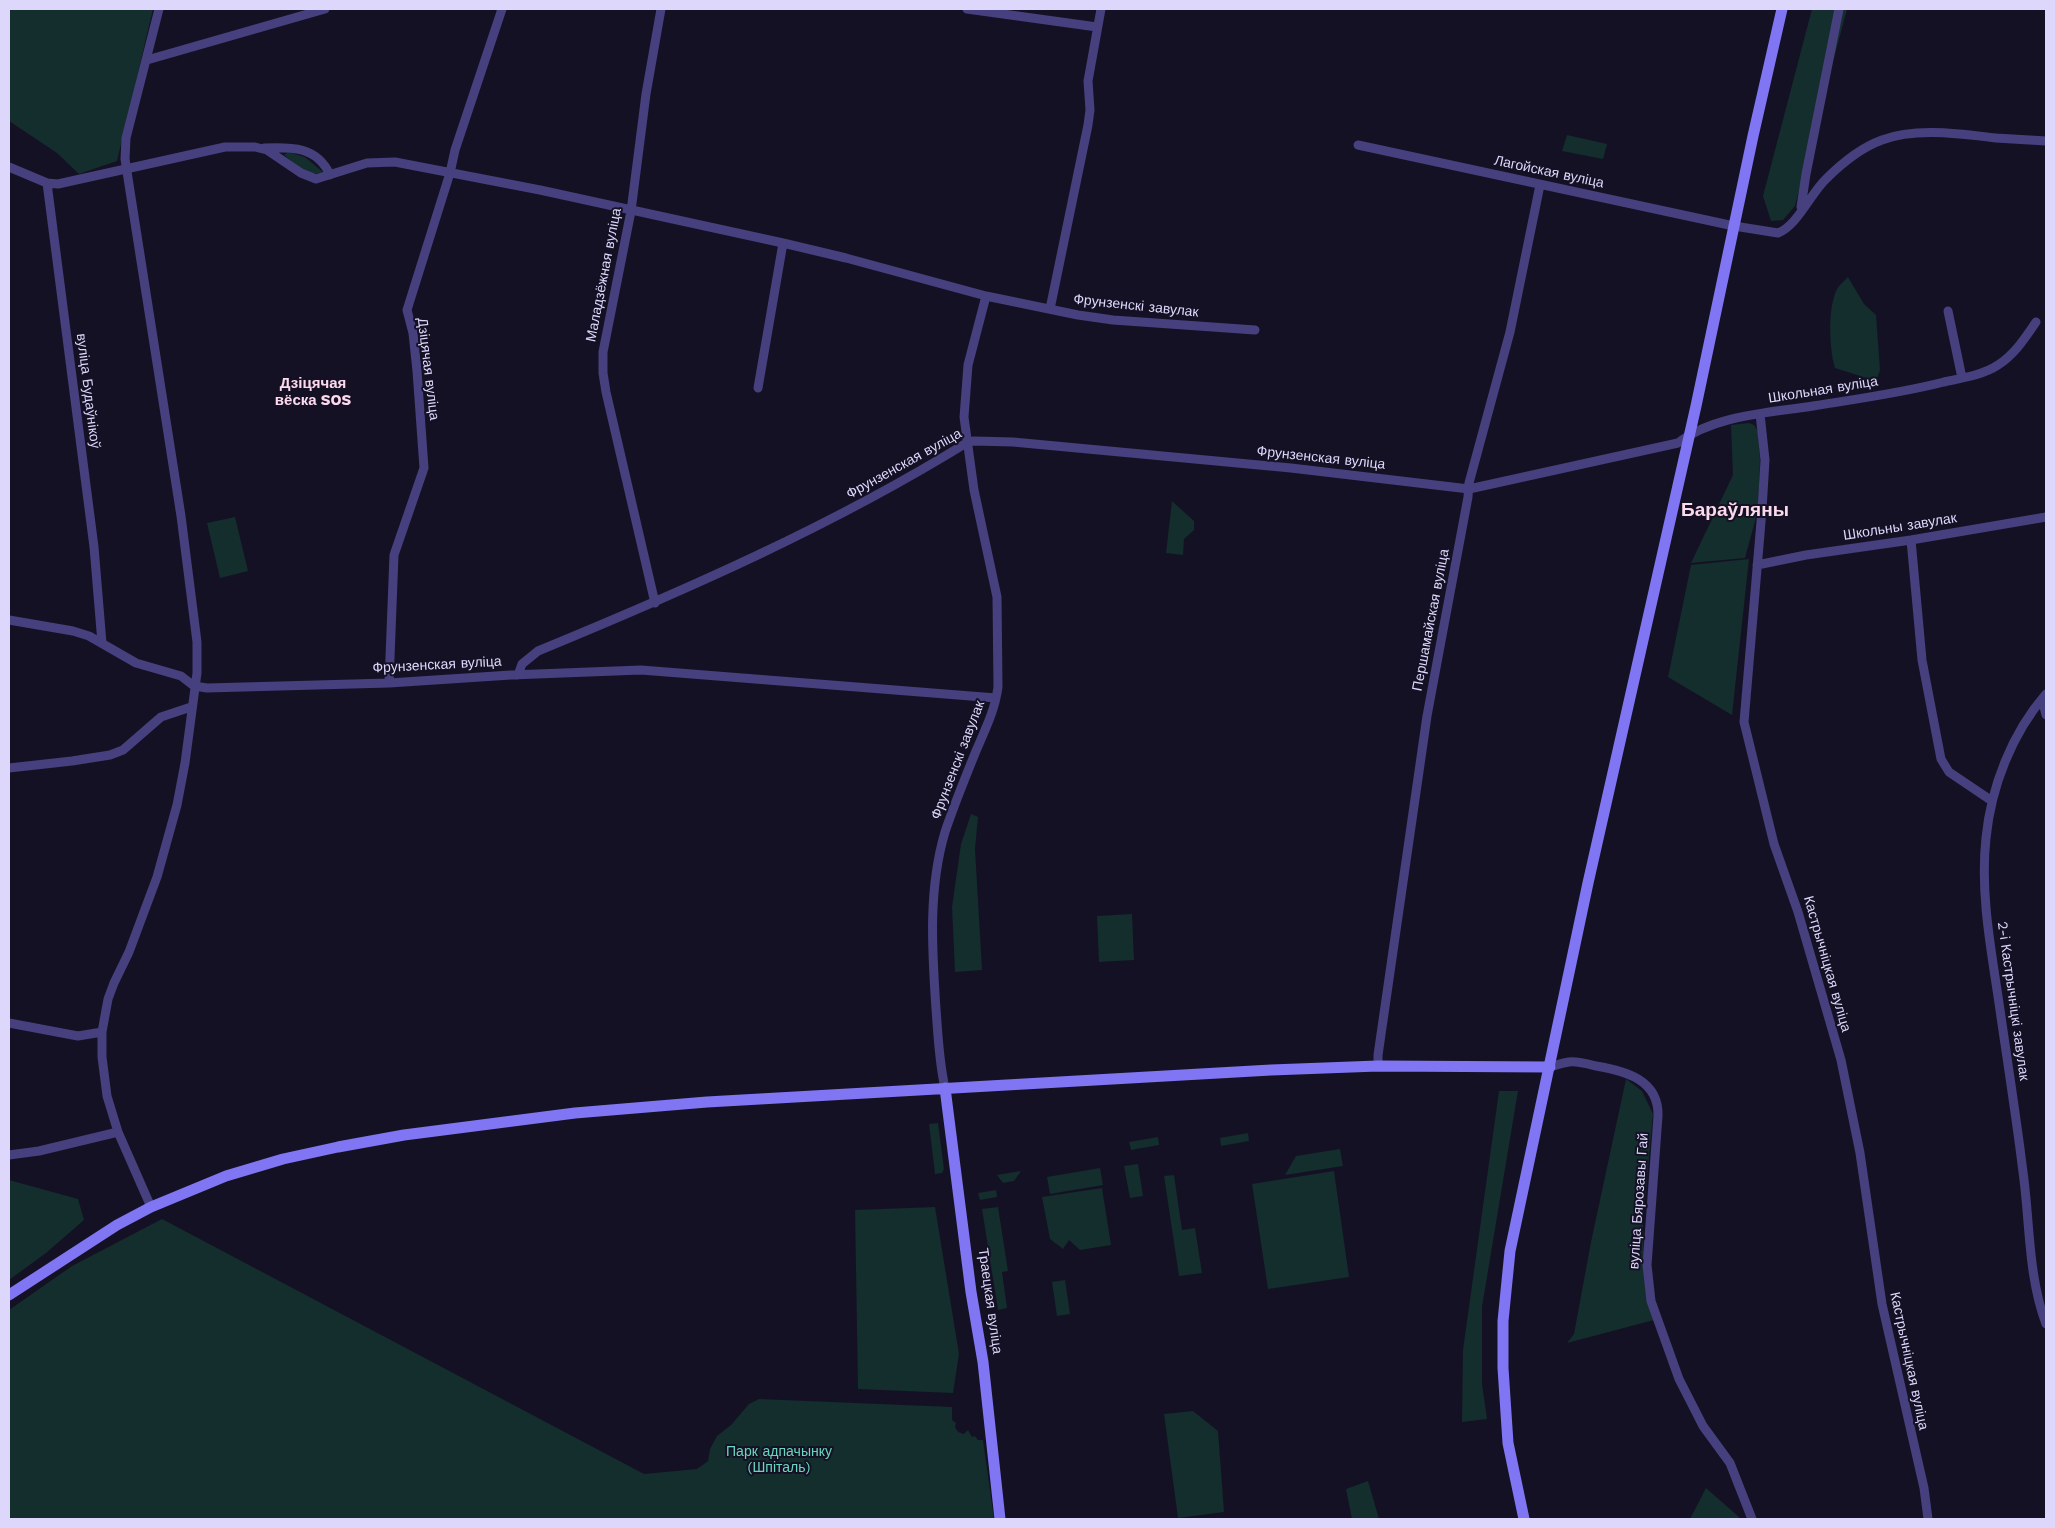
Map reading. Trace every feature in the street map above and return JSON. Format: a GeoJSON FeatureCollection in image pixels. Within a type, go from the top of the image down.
{"type":"FeatureCollection","features":[{"type":"Feature","properties":{"kind":"main road"},"geometry":{"type":"LineString","coordinates":[[1524,1519],[1508,1444],[1503,1368],[1503,1321],[1510,1251],[1588,883],[1690,434],[1782,9]]}},
{"type":"Feature","properties":{"kind":"main road"},"geometry":{"type":"LineString","coordinates":[[9,1295],[109,1229],[151,1207],[226,1176],[283,1159],[338,1147],[404,1136],[584,1112],[707,1102],[1271,1070],[1378,1066],[1550,1067]]}},
{"type":"Feature","properties":{"kind":"main road","name":"Траецкая вуліца"},"geometry":{"type":"LineString","coordinates":[[945,1088],[971,1292],[983,1362],[1000,1519]]}},
{"type":"Feature","properties":{"kind":"street"},"geometry":{"type":"LineString","coordinates":[[151,1207],[118,1132],[107,1096],[102,1057],[102,1032],[114,983],[129,952],[161,868],[185,764],[197,674],[194,609],[181,516],[126,170],[126,138],[159,9]]}},
{"type":"Feature","properties":{"kind":"street"},"geometry":{"type":"LineString","coordinates":[[146,60],[325,9]]}},
{"type":"Feature","properties":{"kind":"street","name":"Дзіцячая вуліца"},"geometry":{"type":"LineString","coordinates":[[389,682],[394,555],[424,468],[413,333],[407,310],[450,172],[455,150],[502,9]]}},
{"type":"Feature","properties":{"kind":"street","name":"Маладзёжная вуліца"},"geometry":{"type":"LineString","coordinates":[[655,603],[603,373],[603,343],[631,211],[646,94],[661,9]]}},
{"type":"Feature","properties":{"kind":"street"},"geometry":{"type":"LineString","coordinates":[[967,9],[1097,27]]}},
{"type":"Feature","properties":{"kind":"street"},"geometry":{"type":"LineString","coordinates":[[1050,309],[1088,125],[1090,110],[1088,81],[1101,9]]}},
{"type":"Feature","properties":{"kind":"street"},"geometry":{"type":"LineString","coordinates":[[1801,210],[1806,174],[1839,9]]}},
{"type":"Feature","properties":{"kind":"street"},"geometry":{"type":"LineString","coordinates":[[1734,226],[1778,233],[1787,227],[1825,180],[1851,157],[1868,146],[1884,139],[1928,133],[2046,141]]}},
{"type":"Feature","properties":{"kind":"street","name":"Лагойская вуліца"},"geometry":{"type":"LineString","coordinates":[[1358,145],[1734,226]]}},
{"type":"Feature","properties":{"kind":"street"},"geometry":{"type":"LineString","coordinates":[[9,167],[47,184],[70,182],[225,147],[293,147],[306,151],[320,160],[330,175]]}},
{"type":"Feature","properties":{"kind":"street","name":"Фрунзенскі завулак"},"geometry":{"type":"LineString","coordinates":[[261,148],[276,155],[301,173],[316,179],[367,163],[403,164],[540,190],[783,243],[986,296],[1078,315],[1113,320],[1255,330]]}},
{"type":"Feature","properties":{"kind":"street","name":"вуліца Будаўнікоў"},"geometry":{"type":"LineString","coordinates":[[47,184],[94,547],[102,643]]}},
{"type":"Feature","properties":{"kind":"street","name":"Першамайская вуліца"},"geometry":{"type":"LineString","coordinates":[[1378,1066],[1427,716],[1468,489],[1495,380],[1510,332],[1540,184]]}},
{"type":"Feature","properties":{"kind":"street"},"geometry":{"type":"LineString","coordinates":[[758,388],[783,243]]}},
{"type":"Feature","properties":{"kind":"street","name":"Фрунзенскі завулак"},"geometry":{"type":"LineString","coordinates":[[945,1088],[940,1066],[932,938],[936,874],[945,833],[996,698],[997,597],[974,490],[964,417],[968,365],[986,296]]}},
{"type":"Feature","properties":{"kind":"street"},"geometry":{"type":"LineString","coordinates":[[1948,311],[1962,378]]}},
{"type":"Feature","properties":{"kind":"street","name":"Школьная вуліца"},"geometry":{"type":"LineString","coordinates":[[1690,434],[1723,422],[1760,414],[1860,399],[1962,378],[1986,371],[1999,364],[2015,350],[2036,322]]}},
{"type":"Feature","properties":{"kind":"street","name":"Кастрычніцкая вуліца"},"geometry":{"type":"LineString","coordinates":[[1760,414],[1765,460],[1744,722],[1774,844],[1798,912],[1841,1060],[1860,1153],[1882,1304],[1924,1488],[1928,1519]]}},
{"type":"Feature","properties":{"kind":"street","name":"Фрунзенская вуліца"},"geometry":{"type":"LineString","coordinates":[[194,686],[219,688],[518,675],[522,664],[538,651],[655,603],[856,507],[920,472],[968,442],[985,440],[1187,458],[1468,489],[1678,443],[1690,434]]}},
{"type":"Feature","properties":{"kind":"street","name":"Школьны завулак"},"geometry":{"type":"LineString","coordinates":[[1757,565],[1806,555],[1911,540],[2046,517]]}},
{"type":"Feature","properties":{"kind":"street"},"geometry":{"type":"LineString","coordinates":[[1911,540],[1922,660],[1941,759],[1949,772],[1992,801]]}},
{"type":"Feature","properties":{"kind":"street"},"geometry":{"type":"LineString","coordinates":[[9,620],[73,631],[89,636],[136,663],[181,676],[194,686]]}},
{"type":"Feature","properties":{"kind":"street"},"geometry":{"type":"LineString","coordinates":[[518,675],[641,670],[996,698]]}},
{"type":"Feature","properties":{"kind":"street"},"geometry":{"type":"LineString","coordinates":[[2044,696],[2046,715]]}},
{"type":"Feature","properties":{"kind":"street","name":"2-і Кастрычніцкі завулак"},"geometry":{"type":"LineString","coordinates":[[2044,696],[2021,730],[2008,756],[1992,801],[1984,864],[1990,942],[2024,1173],[2035,1282],[2046,1324]]}},
{"type":"Feature","properties":{"kind":"street"},"geometry":{"type":"LineString","coordinates":[[9,768],[110,755],[123,750],[161,717],[192,707]]}},
{"type":"Feature","properties":{"kind":"street"},"geometry":{"type":"LineString","coordinates":[[9,1022],[78,1036],[102,1032]]}},
{"type":"Feature","properties":{"kind":"street","name":"вуліца Бярозавы Гай"},"geometry":{"type":"LineString","coordinates":[[1550,1067],[1571,1062],[1618,1071],[1643,1082],[1656,1098],[1658,1116],[1647,1265],[1651,1301],[1679,1379],[1703,1426],[1730,1463],[1752,1519]]}},
{"type":"Feature","properties":{"kind":"street"},"geometry":{"type":"LineString","coordinates":[[9,1155],[39,1151],[118,1132]]}},
{"type":"Feature","properties":{"kind":"green space"},"geometry":{"type":"Polygon","coordinates":[[[9,9],[153,9],[117,161],[79,174],[57,153],[9,121],[9,9]]]}},
{"type":"Feature","properties":{"kind":"green space"},"geometry":{"type":"Polygon","coordinates":[[[1812,9],[1847,9],[1795,206],[1783,220],[1771,221],[1763,196],[1812,9]]]}},
{"type":"Feature","properties":{"kind":"green space"},"geometry":{"type":"Polygon","coordinates":[[[1567,135],[1607,144],[1603,159],[1562,151],[1567,135]]]}},
{"type":"Feature","properties":{"kind":"green space"},"geometry":{"type":"Polygon","coordinates":[[[288,152],[305,157],[324,173],[307,172],[284,155],[288,152]]]}},
{"type":"Feature","properties":{"kind":"green space"},"geometry":{"type":"Polygon","coordinates":[[[1848,277],[1864,304],[1876,315],[1880,370],[1876,381],[1835,368],[1830,338],[1832,303],[1839,286],[1848,277]]]}},
{"type":"Feature","properties":{"kind":"green space"},"geometry":{"type":"Polygon","coordinates":[[[1749,423],[1754,425],[1758,431],[1760,460],[1758,510],[1745,558],[1691,563],[1733,475],[1731,425],[1749,423]]]}},
{"type":"Feature","properties":{"kind":"green space"},"geometry":{"type":"Polygon","coordinates":[[[1172,501],[1194,521],[1194,530],[1184,539],[1183,555],[1166,553],[1172,501]]]}},
{"type":"Feature","properties":{"kind":"green space"},"geometry":{"type":"Polygon","coordinates":[[[235,517],[248,571],[220,578],[207,523],[235,517]]]}},
{"type":"Feature","properties":{"kind":"green space"},"geometry":{"type":"Polygon","coordinates":[[[1749,559],[1732,715],[1668,677],[1691,565],[1749,559]]]}},
{"type":"Feature","properties":{"kind":"green space"},"geometry":{"type":"Polygon","coordinates":[[[971,814],[978,817],[975,849],[982,970],[955,972],[952,907],[961,844],[971,814]]]}},
{"type":"Feature","properties":{"kind":"green space"},"geometry":{"type":"Polygon","coordinates":[[[1132,914],[1134,960],[1099,962],[1097,916],[1132,914]]]}},
{"type":"Feature","properties":{"kind":"green space"},"geometry":{"type":"Polygon","coordinates":[[[1626,1079],[1642,1091],[1653,1114],[1643,1221],[1644,1272],[1654,1320],[1567,1343],[1574,1334],[1591,1242],[1626,1079]]]}},
{"type":"Feature","properties":{"kind":"green space"},"geometry":{"type":"Polygon","coordinates":[[[1499,1091],[1518,1091],[1482,1307],[1482,1384],[1487,1419],[1462,1422],[1463,1350],[1499,1091]]]}},
{"type":"Feature","properties":{"kind":"green space"},"geometry":{"type":"Polygon","coordinates":[[[938,1123],[944,1169],[942,1173],[935,1174],[929,1124],[938,1123]]]}},
{"type":"Feature","properties":{"kind":"green space"},"geometry":{"type":"Polygon","coordinates":[[[1248,1133],[1249,1141],[1221,1146],[1220,1138],[1248,1133]]]}},
{"type":"Feature","properties":{"kind":"green space"},"geometry":{"type":"Polygon","coordinates":[[[1158,1137],[1159,1145],[1131,1150],[1129,1142],[1158,1137]]]}},
{"type":"Feature","properties":{"kind":"green space"},"geometry":{"type":"Polygon","coordinates":[[[1340,1149],[1343,1166],[1285,1175],[1296,1156],[1340,1149]]]}},
{"type":"Feature","properties":{"kind":"green space"},"geometry":{"type":"Polygon","coordinates":[[[1138,1164],[1143,1196],[1130,1198],[1124,1166],[1138,1164]]]}},
{"type":"Feature","properties":{"kind":"green space"},"geometry":{"type":"Polygon","coordinates":[[[1100,1168],[1103,1185],[1050,1194],[1047,1177],[1100,1168]]]}},
{"type":"Feature","properties":{"kind":"green space"},"geometry":{"type":"Polygon","coordinates":[[[1021,1171],[1014,1181],[1003,1183],[997,1175],[1021,1171]]]}},
{"type":"Feature","properties":{"kind":"green space"},"geometry":{"type":"Polygon","coordinates":[[[1334,1171],[1349,1277],[1268,1289],[1252,1184],[1334,1171]]]}},
{"type":"Feature","properties":{"kind":"green space"},"geometry":{"type":"Polygon","coordinates":[[[1174,1175],[1182,1230],[1195,1228],[1202,1273],[1179,1276],[1164,1176],[1174,1175]]]}},
{"type":"Feature","properties":{"kind":"green space"},"geometry":{"type":"Polygon","coordinates":[[[9,1180],[78,1199],[84,1220],[46,1253],[9,1280],[9,1180]]]}},
{"type":"Feature","properties":{"kind":"green space"},"geometry":{"type":"Polygon","coordinates":[[[1102,1188],[1111,1245],[1080,1250],[1069,1240],[1063,1249],[1050,1239],[1042,1197],[1102,1188]]]}},
{"type":"Feature","properties":{"kind":"green space"},"geometry":{"type":"Polygon","coordinates":[[[996,1190],[997,1197],[980,1200],[978,1193],[996,1190]]]}},
{"type":"Feature","properties":{"kind":"green space"},"geometry":{"type":"Polygon","coordinates":[[[935,1207],[959,1354],[953,1393],[858,1389],[855,1210],[935,1207]]]}},
{"type":"Feature","properties":{"kind":"green space"},"geometry":{"type":"Polygon","coordinates":[[[998,1207],[1008,1271],[1002,1272],[1007,1308],[998,1310],[982,1209],[998,1207]]]}},
{"type":"Feature","properties":{"kind":"green space","name":"Парк адпачынку (Шпіталь)"},"geometry":{"type":"Polygon","coordinates":[[[162,1219],[644,1474],[697,1469],[708,1461],[710,1449],[717,1436],[731,1425],[749,1404],[759,1399],[952,1407],[952,1420],[956,1423],[955,1427],[958,1432],[964,1434],[968,1430],[972,1437],[975,1436],[978,1440],[983,1440],[994,1519],[9,1519],[9,1310],[72,1266],[162,1219]]]}},
{"type":"Feature","properties":{"kind":"green space"},"geometry":{"type":"Polygon","coordinates":[[[1065,1280],[1070,1314],[1057,1316],[1052,1282],[1065,1280]]]}},
{"type":"Feature","properties":{"kind":"green space"},"geometry":{"type":"Polygon","coordinates":[[[1193,1411],[1218,1431],[1224,1512],[1178,1518],[1164,1414],[1193,1411]]]}},
{"type":"Feature","properties":{"kind":"green space"},"geometry":{"type":"Polygon","coordinates":[[[1368,1481],[1379,1519],[1352,1519],[1346,1489],[1368,1481]]]}},
{"type":"Feature","properties":{"kind":"green space"},"geometry":{"type":"Polygon","coordinates":[[[1706,1488],[1739,1517],[1740,1519],[1690,1519],[1706,1488]]]}},
{"type":"Feature","properties":{"kind":"district","name":"Дзіцячая вёска SOS"},"geometry":{"type":"Point","coordinates":[313,392]}},
{"type":"Feature","properties":{"kind":"district","name":"Бараўляны"},"geometry":{"type":"Point","coordinates":[1735,510]}}]}
